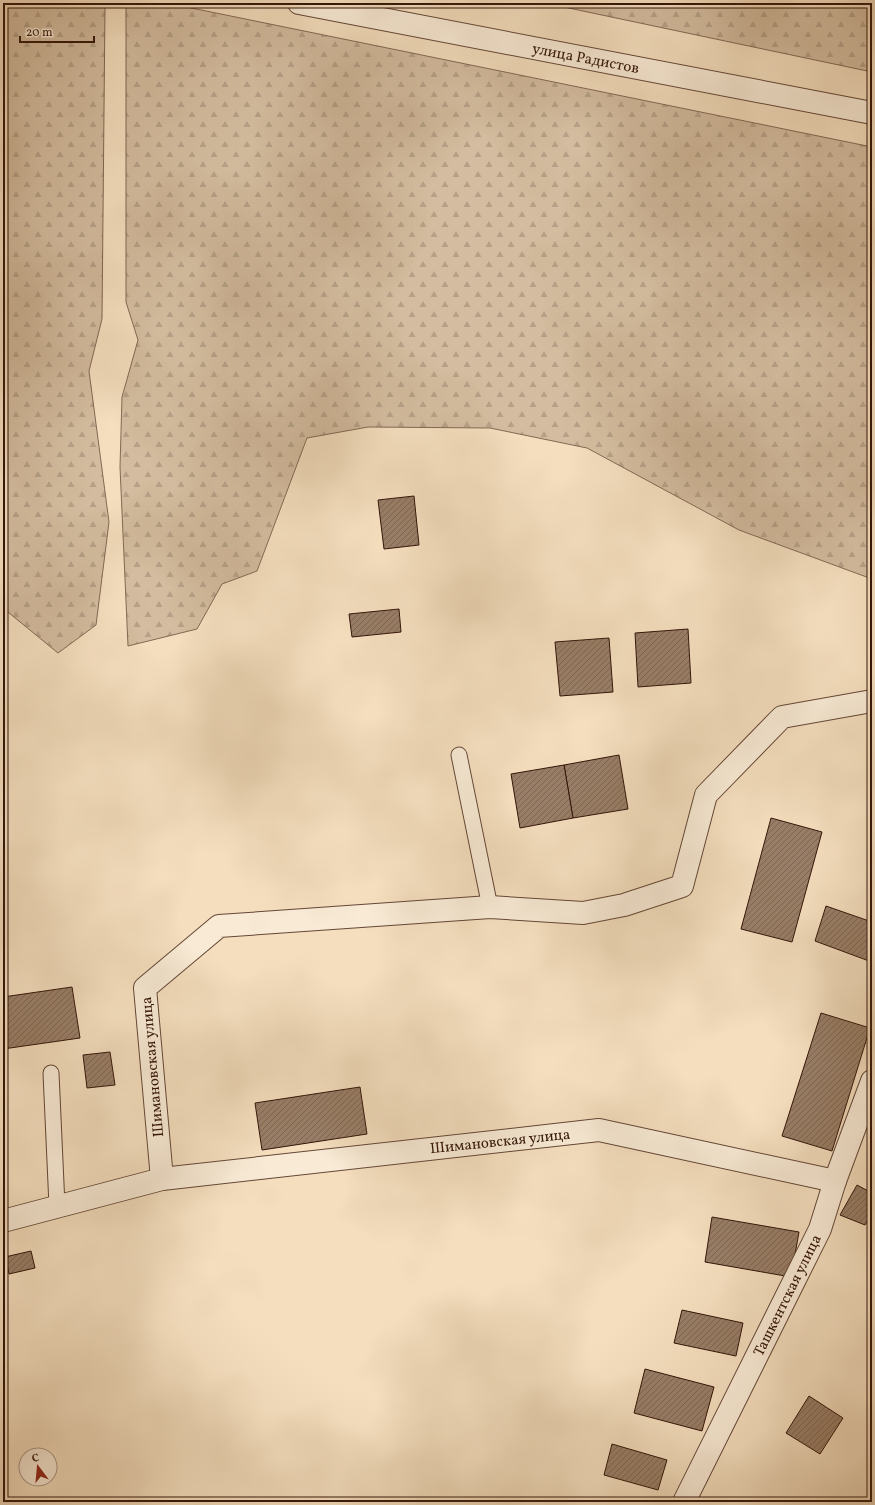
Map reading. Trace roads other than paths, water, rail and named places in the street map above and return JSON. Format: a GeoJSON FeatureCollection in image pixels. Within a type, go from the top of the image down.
{"type":"FeatureCollection","features":[{"type":"Feature","properties":{"kind":"street","name":"улица Радистов"},"geometry":{"type":"LineString","coordinates":[[299,3],[872,113]]}},
{"type":"Feature","properties":{"kind":"street"},"geometry":{"type":"LineString","coordinates":[[490,907],[583,913],[624,905],[682,886],[706,795],[782,717],[872,701]]}},
{"type":"Feature","properties":{"kind":"street","name":"Шимановская улица"},"geometry":{"type":"LineString","coordinates":[[162,1179],[145,988],[219,926],[490,907]]}},
{"type":"Feature","properties":{"kind":"street","name":"Ташкентская улица"},"geometry":{"type":"LineString","coordinates":[[684,1502],[820,1229],[835,1181],[872,1081]]}},
{"type":"Feature","properties":{"kind":"street","name":"Шимановская улица"},"geometry":{"type":"LineString","coordinates":[[3,1221],[162,1179],[599,1130],[835,1181]]}},
{"type":"Feature","properties":{"kind":"lane"},"geometry":{"type":"LineString","coordinates":[[459,755],[490,907]]}},
{"type":"Feature","properties":{"kind":"lane"},"geometry":{"type":"LineString","coordinates":[[51,1073],[58,1206]]}}]}
